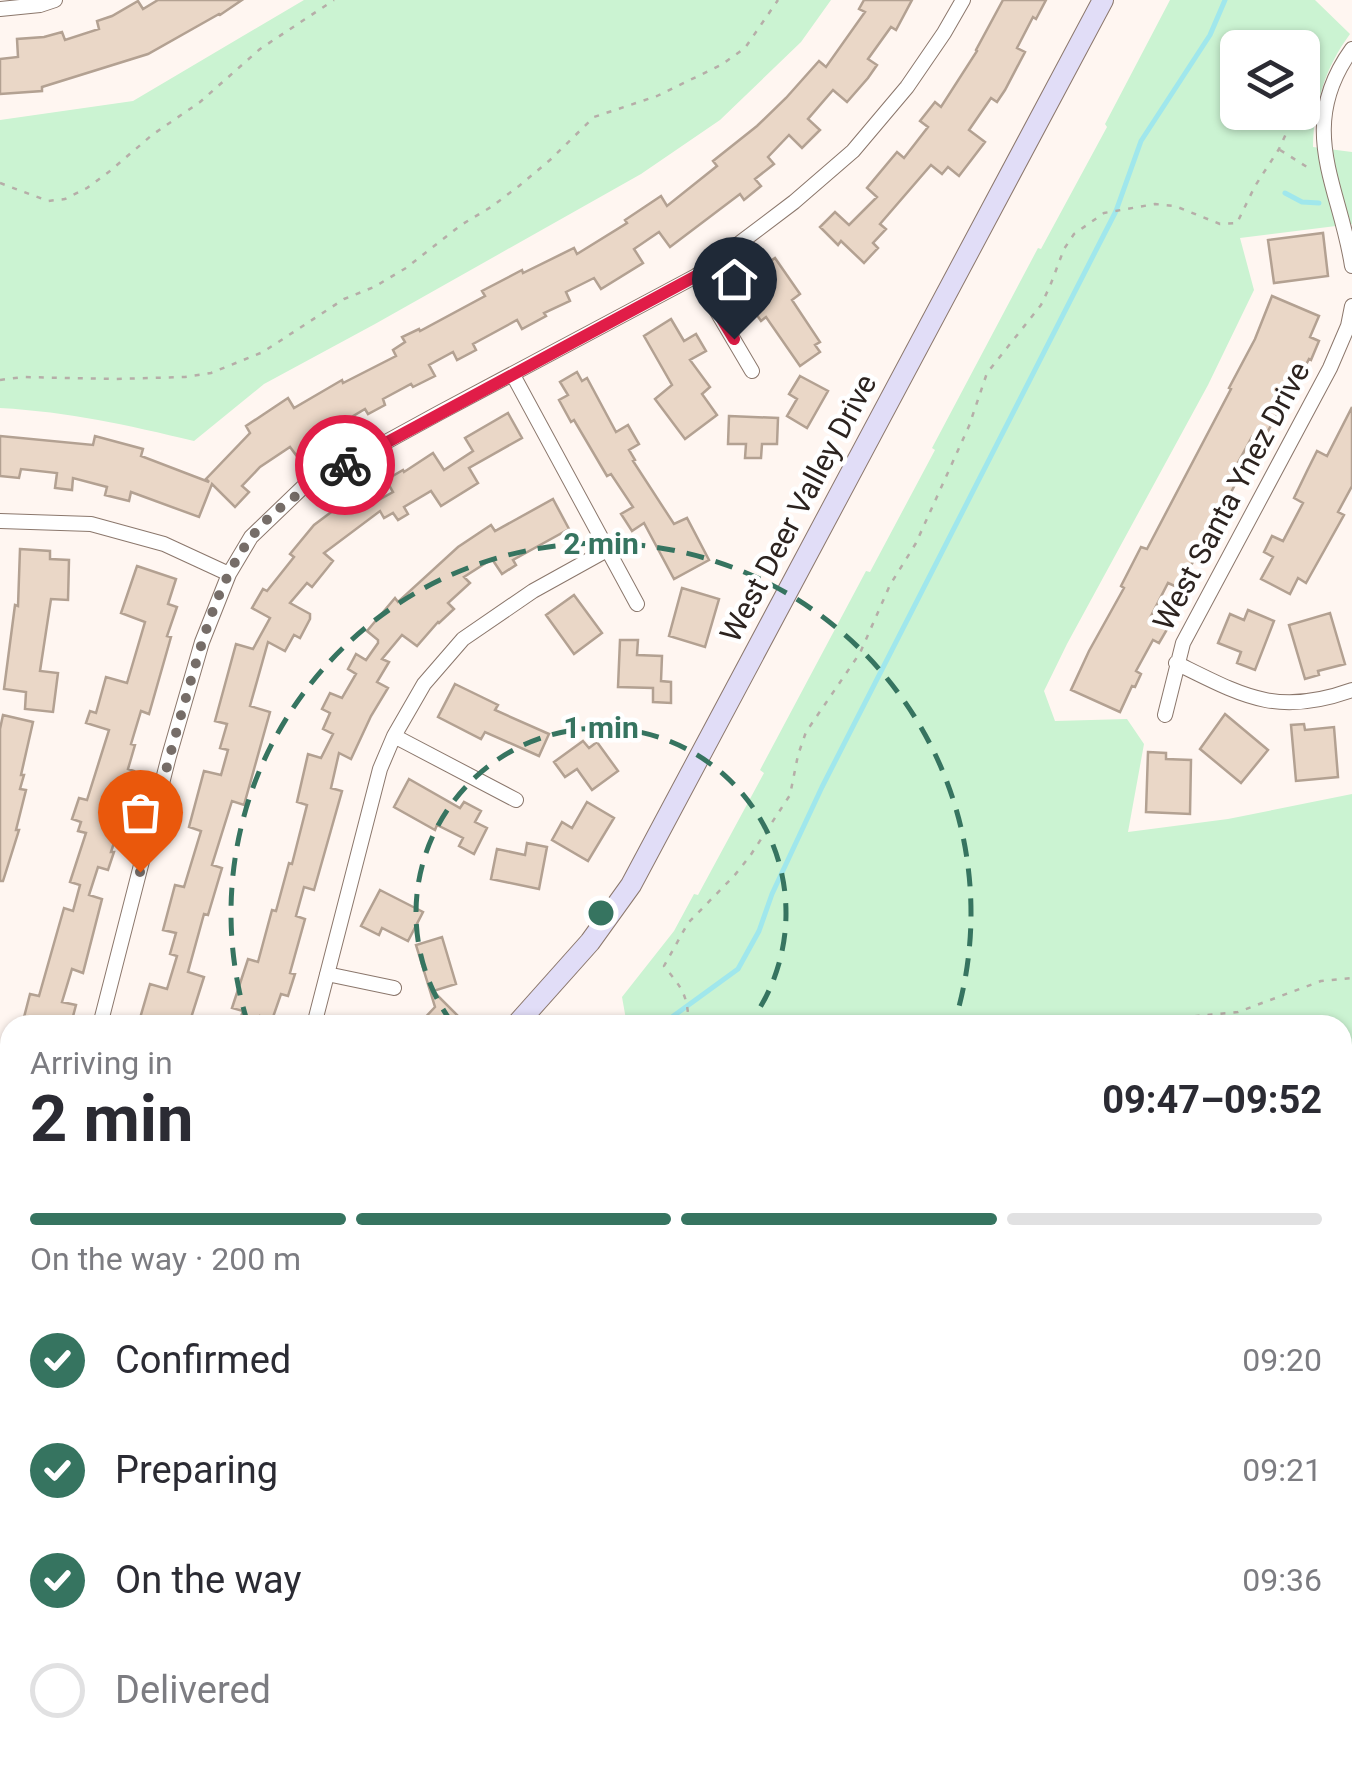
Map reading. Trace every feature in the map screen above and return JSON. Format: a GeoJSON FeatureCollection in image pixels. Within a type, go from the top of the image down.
{"type":"FeatureCollection","features":[{"type":"Feature","properties":{"kind":"street"},"geometry":{"type":"LineString","coordinates":[[0,9],[55,0]]}},
{"type":"Feature","properties":{"kind":"street"},"geometry":{"type":"LineString","coordinates":[[103,1015],[202,642],[229,574],[251,537],[302,488],[696,276],[794,202],[853,151],[907,87],[963,0]]}},
{"type":"Feature","properties":{"kind":"street","name":"West Deer Valley Drive"},"geometry":{"type":"LineString","coordinates":[[525,1015],[590,942],[632,885],[1103,0]]}},
{"type":"Feature","properties":{"kind":"street"},"geometry":{"type":"LineString","coordinates":[[1352,49],[1330,93],[1323,129],[1327,169],[1352,266]]}},
{"type":"Feature","properties":{"kind":"street"},"geometry":{"type":"LineString","coordinates":[[696,276],[752,371]]}},
{"type":"Feature","properties":{"kind":"street","name":"West Santa Ynez Drive"},"geometry":{"type":"LineString","coordinates":[[1165,715],[1183,643],[1330,368],[1352,306]]}},
{"type":"Feature","properties":{"kind":"street"},"geometry":{"type":"LineString","coordinates":[[513,375],[636,604]]}},
{"type":"Feature","properties":{"kind":"street"},"geometry":{"type":"LineString","coordinates":[[0,521],[90,524],[164,544],[229,574]]}},
{"type":"Feature","properties":{"kind":"street"},"geometry":{"type":"LineString","coordinates":[[317,1015],[380,769],[424,684],[463,639],[533,591],[606,550]]}},
{"type":"Feature","properties":{"kind":"street"},"geometry":{"type":"LineString","coordinates":[[1176,663],[1228,688],[1270,702],[1297,704],[1352,690]]}},
{"type":"Feature","properties":{"kind":"street"},"geometry":{"type":"LineString","coordinates":[[394,736],[516,800]]}},
{"type":"Feature","properties":{"kind":"street"},"geometry":{"type":"LineString","coordinates":[[327,974],[394,988]]}},
{"type":"Feature","properties":{"kind":"path"},"geometry":{"type":"LineString","coordinates":[[0,183],[48,201],[66,199],[87,188],[152,134],[200,102],[260,50],[334,0]]}},
{"type":"Feature","properties":{"kind":"path"},"geometry":{"type":"LineString","coordinates":[[0,380],[185,376],[211,372],[263,352],[344,299],[406,268],[519,186],[594,117],[657,96],[721,65],[745,48],[778,0]]}},
{"type":"Feature","properties":{"kind":"path"},"geometry":{"type":"LineString","coordinates":[[689,1015],[687,998],[664,966],[668,956],[688,923],[750,856],[790,795],[806,732],[860,654],[970,426],[987,373],[1040,305],[1064,248],[1074,234],[1104,213],[1136,206],[1175,206],[1220,224],[1236,223],[1288,130]]}},
{"type":"Feature","properties":{"kind":"path"},"geometry":{"type":"LineString","coordinates":[[1279,149],[1307,168],[1314,165]]}},
{"type":"Feature","properties":{"kind":"path"},"geometry":{"type":"LineString","coordinates":[[1207,1015],[1238,1012],[1321,981],[1352,978]]}},
{"type":"Feature","properties":{"kind":"green space"},"geometry":{"type":"Polygon","coordinates":[[[304,0],[831,0],[801,42],[720,120],[641,174],[264,384],[194,441],[98,420],[0,408],[0,120],[133,101],[304,0]]]}},
{"type":"Feature","properties":{"kind":"green space"},"geometry":{"type":"Polygon","coordinates":[[[1170,0],[1315,0],[1350,34],[1334,60],[1320,97],[1320,30],[1220,30],[1220,130],[1315,130],[1313,147],[1352,152],[1352,224],[1240,238],[1254,290],[1208,385],[1044,691],[1055,721],[1127,719],[1144,744],[1128,832],[1228,819],[1352,794],[1352,1015],[625,1015],[622,997],[674,931],[694,894],[698,895],[764,773],[760,770],[935,450],[932,448],[1038,248],[1041,249],[1170,0]]]}},
{"type":"Feature","properties":{"kind":"building"},"geometry":{"type":"Polygon","coordinates":[[[158,0],[242,0],[148,54],[42,87],[42,91],[0,94],[0,59],[18,57],[17,39],[62,32],[65,40],[99,29],[97,21],[138,1],[143,9],[158,0]]]}},
{"type":"Feature","properties":{"kind":"building"},"geometry":{"type":"Polygon","coordinates":[[[864,0],[912,0],[896,30],[891,27],[868,59],[877,65],[868,78],[847,102],[833,90],[808,119],[820,130],[802,148],[789,135],[768,157],[774,164],[755,179],[761,186],[744,200],[740,194],[670,247],[659,232],[634,249],[643,263],[601,289],[594,278],[566,292],[570,301],[544,313],[546,316],[522,329],[517,320],[473,344],[476,350],[457,360],[453,352],[429,365],[435,376],[383,399],[385,405],[368,414],[365,409],[296,455],[290,447],[260,467],[242,486],[249,492],[235,507],[212,484],[199,517],[131,492],[129,501],[105,495],[107,487],[73,478],[72,490],[55,488],[57,473],[21,469],[19,478],[0,476],[0,436],[93,445],[95,436],[143,449],[141,456],[209,482],[206,479],[250,433],[246,426],[288,398],[294,408],[342,380],[343,383],[396,356],[393,350],[405,342],[402,337],[485,296],[482,291],[522,270],[523,273],[574,248],[577,254],[661,196],[667,206],[717,166],[713,161],[757,126],[819,61],[826,67],[865,12],[859,9],[864,0]]]}},
{"type":"Feature","properties":{"kind":"building"},"geometry":{"type":"Polygon","coordinates":[[[1003,0],[1046,0],[1017,48],[1025,52],[1005,90],[997,102],[991,98],[969,130],[985,142],[959,176],[948,167],[942,174],[931,165],[880,224],[886,229],[873,243],[878,248],[864,263],[820,227],[835,212],[849,225],[877,197],[867,188],[897,152],[904,158],[928,127],[920,121],[935,102],[941,107],[977,51],[1003,0]]]}},
{"type":"Feature","properties":{"kind":"building"},"geometry":{"type":"Polygon","coordinates":[[[1323,233],[1328,276],[1274,283],[1268,240],[1323,233]]]}},
{"type":"Feature","properties":{"kind":"building"},"geometry":{"type":"Polygon","coordinates":[[[775,258],[800,294],[792,300],[820,342],[815,345],[820,352],[800,366],[766,317],[761,321],[747,301],[759,293],[747,277],[775,258]]]}},
{"type":"Feature","properties":{"kind":"building"},"geometry":{"type":"Polygon","coordinates":[[[1272,296],[1319,316],[1310,337],[1319,341],[1262,442],[1252,437],[1234,470],[1241,473],[1215,538],[1211,536],[1179,588],[1168,583],[1151,616],[1169,626],[1159,643],[1153,640],[1136,671],[1141,674],[1120,712],[1071,690],[1141,547],[1147,549],[1231,389],[1272,296]]]}},
{"type":"Feature","properties":{"kind":"building"},"geometry":{"type":"Polygon","coordinates":[[[671,319],[684,341],[696,334],[706,351],[690,360],[710,387],[702,394],[717,415],[685,439],[655,399],[672,385],[644,336],[671,319]]]}},
{"type":"Feature","properties":{"kind":"building"},"geometry":{"type":"Polygon","coordinates":[[[577,372],[582,381],[587,378],[616,432],[628,425],[639,444],[629,450],[633,461],[674,524],[687,518],[709,560],[674,579],[644,523],[632,531],[621,514],[633,507],[611,474],[607,476],[559,400],[568,395],[560,382],[577,372]]]}},
{"type":"Feature","properties":{"kind":"building"},"geometry":{"type":"Polygon","coordinates":[[[800,376],[828,391],[807,428],[787,416],[797,399],[789,394],[800,376]]]}},
{"type":"Feature","properties":{"kind":"building"},"geometry":{"type":"Polygon","coordinates":[[[1352,407],[1352,486],[1338,512],[1344,515],[1306,583],[1298,578],[1290,594],[1261,579],[1273,557],[1264,552],[1272,536],[1283,541],[1303,503],[1294,498],[1317,451],[1327,456],[1352,407]]]}},
{"type":"Feature","properties":{"kind":"building"},"geometry":{"type":"Polygon","coordinates":[[[508,413],[522,438],[469,468],[478,483],[441,506],[431,491],[404,507],[408,514],[398,520],[393,513],[384,518],[380,511],[324,553],[333,561],[312,587],[307,583],[290,603],[310,614],[300,638],[294,635],[285,651],[268,642],[250,706],[270,712],[244,805],[232,801],[212,865],[222,868],[188,972],[204,977],[192,1015],[141,1015],[150,984],[167,989],[177,956],[170,954],[176,933],[163,930],[175,885],[184,887],[201,831],[189,827],[204,771],[221,775],[228,750],[220,748],[227,724],[215,721],[236,644],[253,649],[270,618],[252,608],[263,589],[267,591],[294,557],[290,554],[314,525],[354,495],[364,508],[393,492],[386,480],[433,453],[444,470],[473,451],[465,438],[508,413]]]}},
{"type":"Feature","properties":{"kind":"building"},"geometry":{"type":"Polygon","coordinates":[[[729,416],[778,418],[777,444],[762,444],[761,458],[745,458],[746,444],[728,444],[729,416]]]}},
{"type":"Feature","properties":{"kind":"building"},"geometry":{"type":"Polygon","coordinates":[[[553,499],[569,529],[513,560],[516,565],[502,574],[492,559],[464,577],[470,583],[448,603],[454,609],[417,646],[402,635],[382,659],[389,662],[377,682],[388,688],[351,759],[339,753],[331,788],[342,791],[314,890],[304,887],[296,916],[305,919],[290,973],[295,974],[288,996],[281,994],[274,1015],[242,1015],[243,1011],[232,1008],[248,959],[258,962],[272,910],[276,911],[289,863],[292,864],[307,805],[297,802],[308,754],[321,758],[333,734],[323,729],[330,713],[322,709],[330,693],[342,698],[356,674],[348,669],[356,654],[366,660],[378,643],[367,631],[395,598],[398,602],[458,547],[491,525],[495,531],[553,499]]]}},
{"type":"Feature","properties":{"kind":"building"},"geometry":{"type":"Polygon","coordinates":[[[20,549],[50,551],[50,559],[69,560],[68,600],[51,599],[40,671],[58,673],[53,712],[25,709],[26,692],[4,689],[15,605],[18,606],[20,549]]]}},
{"type":"Feature","properties":{"kind":"building"},"geometry":{"type":"Polygon","coordinates":[[[137,566],[176,579],[168,604],[177,607],[167,636],[171,637],[149,714],[141,711],[131,744],[135,745],[128,769],[134,771],[127,792],[120,790],[111,822],[120,824],[114,852],[108,870],[98,867],[89,895],[102,899],[83,973],[72,969],[62,1002],[76,1005],[73,1015],[25,1015],[30,994],[39,996],[64,908],[73,911],[80,885],[70,882],[86,833],[78,831],[81,822],[72,819],[79,798],[87,800],[109,730],[86,723],[90,711],[96,713],[106,677],[127,683],[145,622],[121,613],[137,566]]]}},
{"type":"Feature","properties":{"kind":"building"},"geometry":{"type":"Polygon","coordinates":[[[682,588],[719,599],[705,647],[669,636],[682,588]]]}},
{"type":"Feature","properties":{"kind":"building"},"geometry":{"type":"Polygon","coordinates":[[[574,595],[602,633],[574,654],[546,615],[574,595]]]}},
{"type":"Feature","properties":{"kind":"building"},"geometry":{"type":"Polygon","coordinates":[[[1248,610],[1274,621],[1255,670],[1237,663],[1241,652],[1218,643],[1230,614],[1244,620],[1248,610]]]}},
{"type":"Feature","properties":{"kind":"building"},"geometry":{"type":"Polygon","coordinates":[[[1330,613],[1345,664],[1305,679],[1289,625],[1330,613]]]}},
{"type":"Feature","properties":{"kind":"building"},"geometry":{"type":"Polygon","coordinates":[[[620,640],[638,640],[637,655],[662,656],[661,681],[671,682],[671,703],[653,702],[653,688],[618,687],[620,640]]]}},
{"type":"Feature","properties":{"kind":"building"},"geometry":{"type":"Polygon","coordinates":[[[455,684],[498,705],[495,710],[549,734],[539,756],[485,732],[481,739],[438,717],[455,684]]]}},
{"type":"Feature","properties":{"kind":"building"},"geometry":{"type":"Polygon","coordinates":[[[1225,714],[1268,750],[1241,783],[1200,749],[1225,714]]]}},
{"type":"Feature","properties":{"kind":"building"},"geometry":{"type":"Polygon","coordinates":[[[3,715],[33,722],[21,775],[20,789],[26,790],[19,830],[0,881],[0,729],[3,715]]]}},
{"type":"Feature","properties":{"kind":"building"},"geometry":{"type":"Polygon","coordinates":[[[1304,724],[1305,730],[1334,727],[1338,777],[1296,781],[1291,725],[1304,724]]]}},
{"type":"Feature","properties":{"kind":"building"},"geometry":{"type":"Polygon","coordinates":[[[583,741],[589,748],[597,742],[618,771],[592,790],[577,769],[565,777],[554,762],[583,741]]]}},
{"type":"Feature","properties":{"kind":"building"},"geometry":{"type":"Polygon","coordinates":[[[1148,752],[1166,753],[1166,759],[1191,760],[1190,814],[1146,812],[1148,752]]]}},
{"type":"Feature","properties":{"kind":"building"},"geometry":{"type":"Polygon","coordinates":[[[409,779],[460,808],[464,802],[481,811],[475,822],[487,828],[474,854],[459,846],[463,838],[437,825],[435,830],[394,807],[409,779]]]}},
{"type":"Feature","properties":{"kind":"building"},"geometry":{"type":"Polygon","coordinates":[[[587,802],[614,818],[588,861],[552,840],[562,822],[572,828],[587,802]]]}},
{"type":"Feature","properties":{"kind":"building"},"geometry":{"type":"Polygon","coordinates":[[[527,843],[547,847],[539,889],[491,879],[497,849],[525,855],[527,843]]]}},
{"type":"Feature","properties":{"kind":"building"},"geometry":{"type":"Polygon","coordinates":[[[380,890],[423,912],[408,941],[382,928],[379,935],[361,926],[380,890]]]}},
{"type":"Feature","properties":{"kind":"building"},"geometry":{"type":"Polygon","coordinates":[[[442,937],[456,984],[433,991],[457,1015],[427,1015],[435,1007],[416,945],[442,937]]]}},
{"type":"Feature","properties":{"kind":"waterway"},"geometry":{"type":"LineString","coordinates":[[675,1015],[738,969],[759,931],[822,787],[1116,211],[1141,141],[1210,35],[1225,0]]}},
{"type":"Feature","properties":{"kind":"waterway"},"geometry":{"type":"LineString","coordinates":[[1285,193],[1302,202],[1319,203]]}},
{"type":"Feature","properties":{"kind":"way so far"},"geometry":{"type":"LineString","coordinates":[[140,872],[202,642],[229,574],[251,537],[302,488],[345,465]]}},
{"type":"Feature","properties":{"kind":"route"},"geometry":{"type":"LineString","coordinates":[[345,465],[696,276],[734,339]]}}]}
